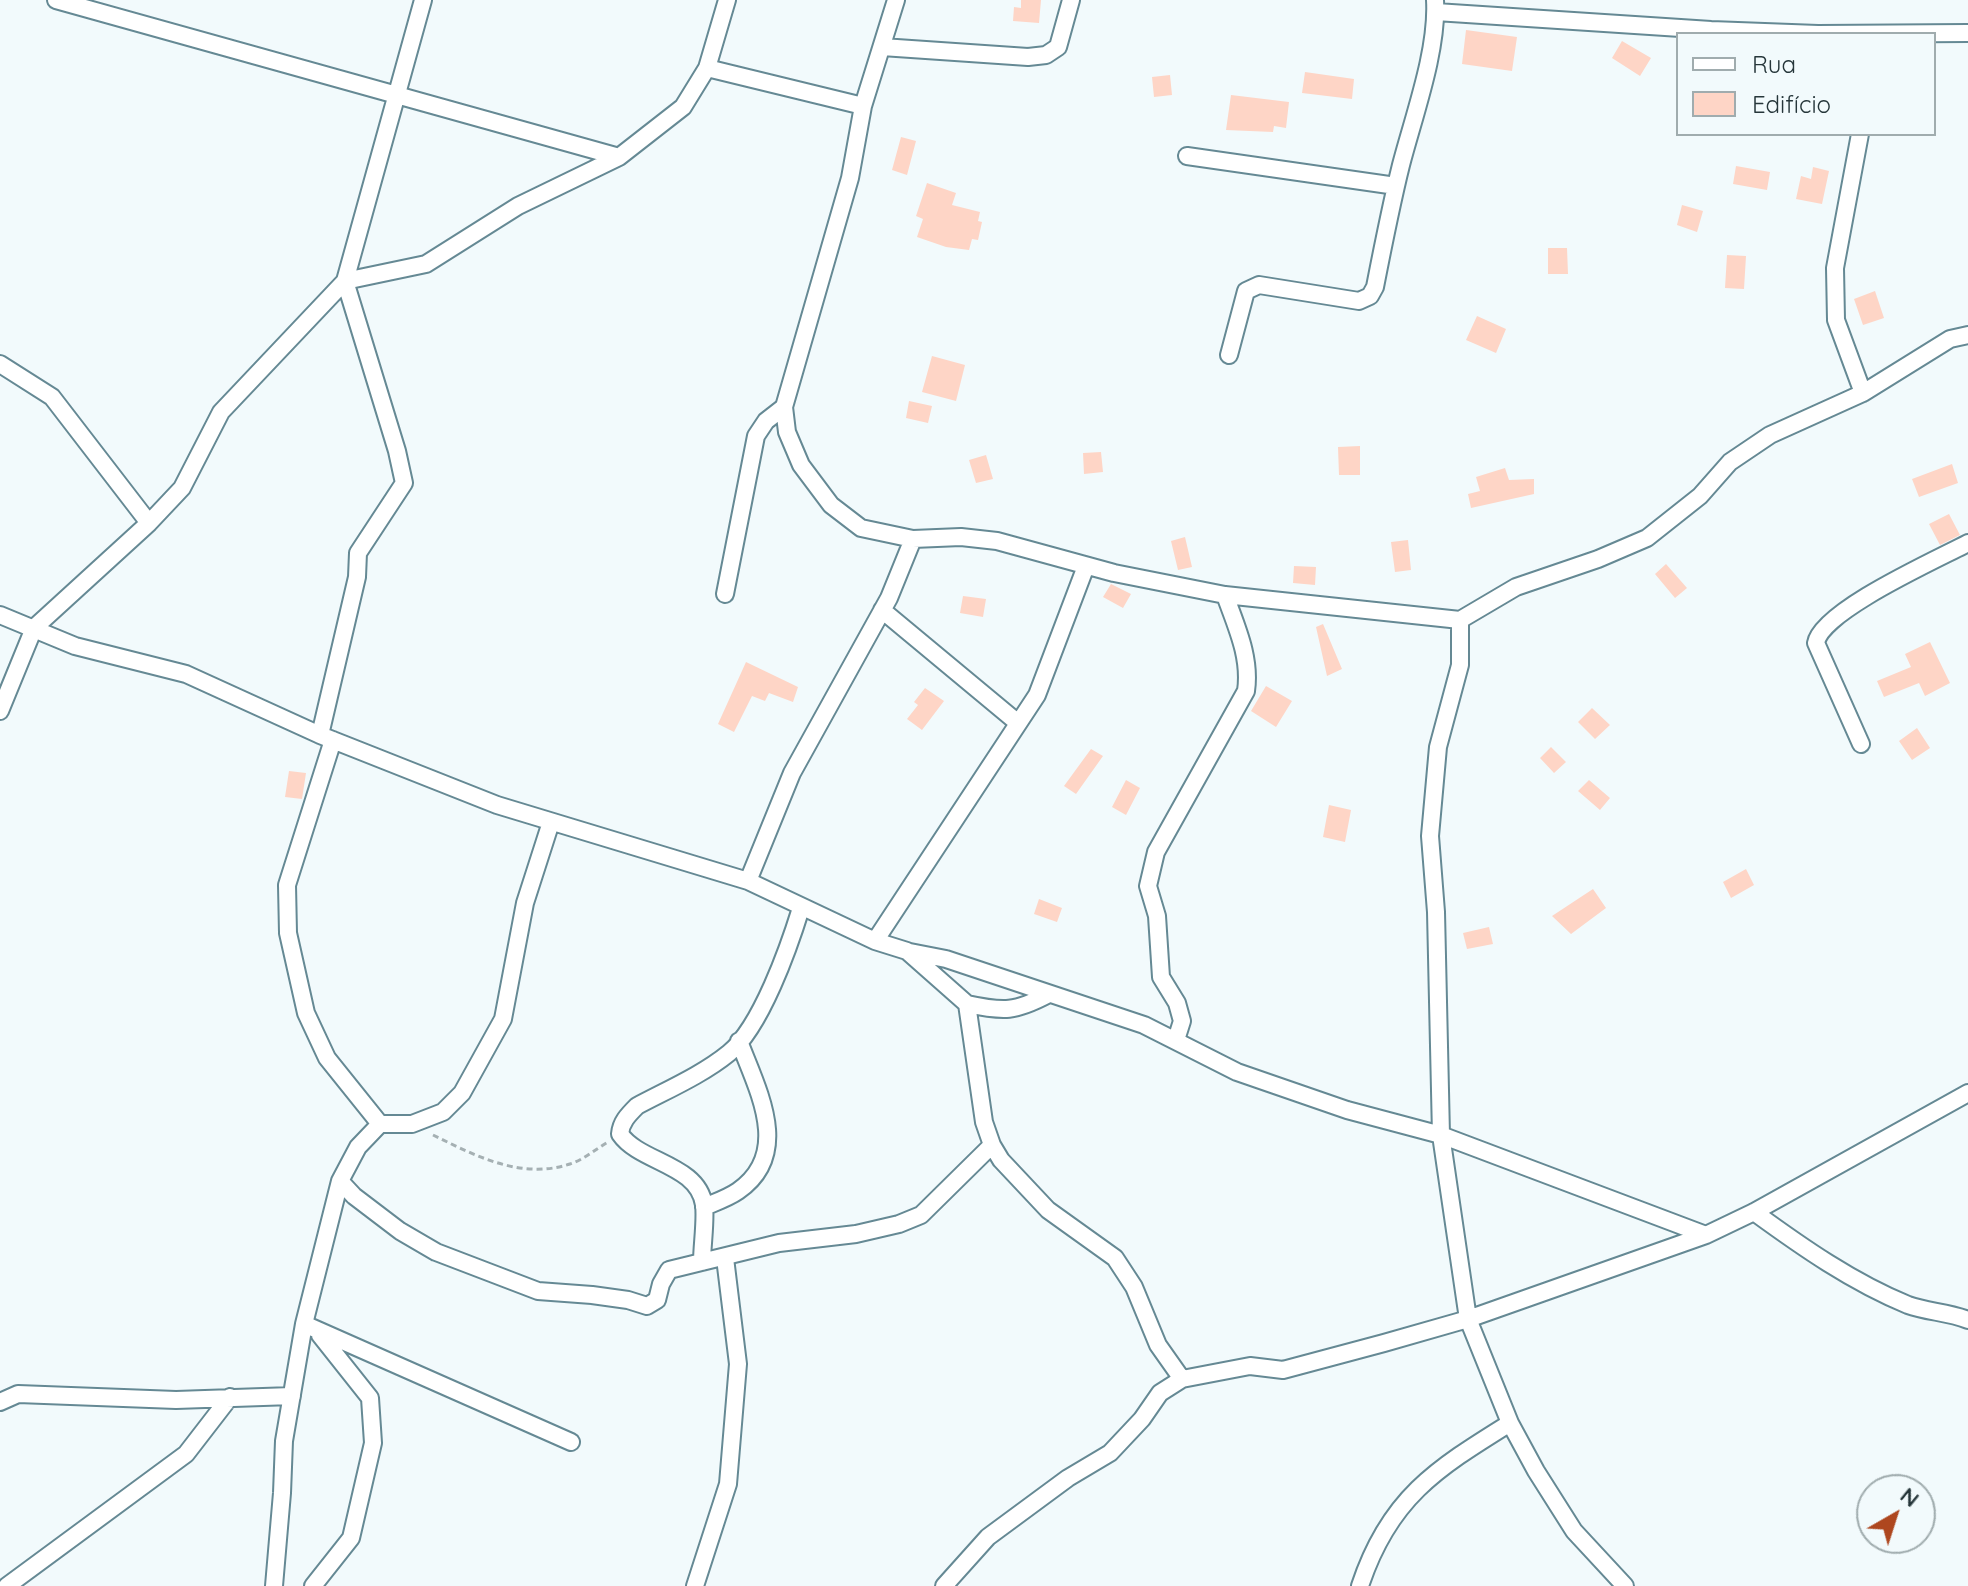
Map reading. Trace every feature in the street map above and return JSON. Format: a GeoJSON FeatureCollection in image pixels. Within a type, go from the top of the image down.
{"type":"FeatureCollection","features":[{"type":"Feature","properties":{"kind":"street"},"geometry":{"type":"LineString","coordinates":[[56,0],[619,157]]}},
{"type":"Feature","properties":{"kind":"street"},"geometry":{"type":"LineString","coordinates":[[0,711],[34,628],[149,523],[182,488],[221,412],[345,281],[423,0]]}},
{"type":"Feature","properties":{"kind":"street"},"geometry":{"type":"LineString","coordinates":[[345,281],[426,264],[518,206],[619,157],[683,107],[707,68],[727,0]]}},
{"type":"Feature","properties":{"kind":"street"},"geometry":{"type":"LineString","coordinates":[[896,0],[863,106],[850,178],[784,407],[787,432],[801,465],[831,505],[861,528],[913,539],[961,537],[997,541],[1086,566],[1225,595],[1460,620],[1516,587],[1598,559],[1647,538],[1700,496],[1730,462],[1770,435],[1863,393],[1950,339],[1968,335]]}},
{"type":"Feature","properties":{"kind":"street"},"geometry":{"type":"LineString","coordinates":[[882,47],[1028,57],[1046,55],[1058,47],[1071,0]]}},
{"type":"Feature","properties":{"kind":"street"},"geometry":{"type":"LineString","coordinates":[[1229,355],[1246,291],[1252,287],[1259,285],[1359,301],[1370,296],[1375,287],[1396,186],[1425,78],[1436,6],[1764,32]]}},
{"type":"Feature","properties":{"kind":"street"},"geometry":{"type":"LineString","coordinates":[[1936,33],[1968,33]]}},
{"type":"Feature","properties":{"kind":"street"},"geometry":{"type":"LineString","coordinates":[[707,68],[863,106]]}},
{"type":"Feature","properties":{"kind":"street"},"geometry":{"type":"LineString","coordinates":[[1860,136],[1835,268],[1836,320],[1863,393]]}},
{"type":"Feature","properties":{"kind":"street"},"geometry":{"type":"LineString","coordinates":[[1187,156],[1396,186]]}},
{"type":"Feature","properties":{"kind":"street"},"geometry":{"type":"LineString","coordinates":[[345,281],[404,483],[358,553],[357,577],[326,738],[287,885],[288,933],[306,1013],[327,1058],[380,1124]]}},
{"type":"Feature","properties":{"kind":"street"},"geometry":{"type":"LineString","coordinates":[[0,364],[52,397],[149,523]]}},
{"type":"Feature","properties":{"kind":"street"},"geometry":{"type":"LineString","coordinates":[[725,594],[756,436],[766,421],[784,407]]}},
{"type":"Feature","properties":{"kind":"street"},"geometry":{"type":"LineString","coordinates":[[748,881],[792,773],[882,610],[913,539]]}},
{"type":"Feature","properties":{"kind":"street"},"geometry":{"type":"LineString","coordinates":[[1861,744],[1816,643],[1817,636],[1866,596],[1968,543]]}},
{"type":"Feature","properties":{"kind":"street"},"geometry":{"type":"LineString","coordinates":[[875,941],[1037,695],[1086,566]]}},
{"type":"Feature","properties":{"kind":"street"},"geometry":{"type":"LineString","coordinates":[[1176,1040],[1182,1021],[1177,1003],[1161,977],[1157,916],[1148,886],[1156,852],[1246,691],[1249,674],[1246,656],[1225,595]]}},
{"type":"Feature","properties":{"kind":"street"},"geometry":{"type":"LineString","coordinates":[[882,610],[1018,723]]}},
{"type":"Feature","properties":{"kind":"street"},"geometry":{"type":"LineString","coordinates":[[0,615],[75,646],[186,674],[425,779],[551,822],[748,881],[875,941],[946,959],[1144,1025],[1237,1072],[1347,1110],[1441,1135],[1706,1235]]}},
{"type":"Feature","properties":{"kind":"street"},"geometry":{"type":"LineString","coordinates":[[1460,620],[1460,665],[1438,747],[1430,836],[1436,912],[1441,1135],[1468,1319],[1510,1423],[1536,1471],[1574,1531],[1625,1586]]}},
{"type":"Feature","properties":{"kind":"street"},"geometry":{"type":"LineString","coordinates":[[274,1586],[284,1441],[340,1181],[358,1147],[380,1124],[412,1124],[443,1112],[462,1093],[503,1019],[525,903],[551,822]]}},
{"type":"Feature","properties":{"kind":"street"},"geometry":{"type":"LineString","coordinates":[[702,1262],[704,1207],[701,1196],[691,1182],[677,1171],[626,1143],[620,1134],[621,1126],[637,1106],[731,1052],[771,988],[787,953],[801,908]]}},
{"type":"Feature","properties":{"kind":"street"},"geometry":{"type":"LineString","coordinates":[[907,951],[967,1004],[1002,1011],[1024,1007],[1049,994]]}},
{"type":"Feature","properties":{"kind":"street"},"geometry":{"type":"LineString","coordinates":[[967,1004],[984,1122],[992,1145],[1001,1160],[1048,1210],[1115,1258],[1134,1287],[1158,1345],[1182,1379]]}},
{"type":"Feature","properties":{"kind":"street"},"geometry":{"type":"LineString","coordinates":[[704,1207],[747,1184],[762,1161],[770,1134],[761,1099],[739,1041]]}},
{"type":"Feature","properties":{"kind":"street"},"geometry":{"type":"LineString","coordinates":[[944,1586],[988,1537],[1068,1478],[1110,1453],[1142,1419],[1160,1393],[1182,1379],[1250,1366],[1283,1370],[1468,1319],[1706,1235],[1754,1212],[1968,1093]]}},
{"type":"Feature","properties":{"kind":"street"},"geometry":{"type":"LineString","coordinates":[[340,1181],[354,1196],[400,1231],[436,1252],[538,1291],[604,1297],[647,1306],[657,1300],[669,1270],[779,1243],[884,1227],[921,1215],[992,1145]]}},
{"type":"Feature","properties":{"kind":"street"},"geometry":{"type":"LineString","coordinates":[[1754,1212],[1798,1244],[1861,1282],[1911,1306],[1968,1320]]}},
{"type":"Feature","properties":{"kind":"street"},"geometry":{"type":"LineString","coordinates":[[695,1586],[728,1484],[738,1364],[725,1258]]}},
{"type":"Feature","properties":{"kind":"street"},"geometry":{"type":"LineString","coordinates":[[310,1327],[571,1442]]}},
{"type":"Feature","properties":{"kind":"street"},"geometry":{"type":"LineString","coordinates":[[310,1327],[370,1398],[373,1443],[351,1538],[313,1586]]}},
{"type":"Feature","properties":{"kind":"street"},"geometry":{"type":"LineString","coordinates":[[0,1402],[18,1394],[176,1400],[292,1396]]}},
{"type":"Feature","properties":{"kind":"street"},"geometry":{"type":"LineString","coordinates":[[7,1586],[186,1454],[230,1397]]}},
{"type":"Feature","properties":{"kind":"street"},"geometry":{"type":"LineString","coordinates":[[1360,1586],[1383,1533],[1403,1501],[1447,1464],[1510,1423]]}},
{"type":"Feature","properties":{"kind":"path"},"geometry":{"type":"LineString","coordinates":[[412,1124],[497,1164],[546,1170],[573,1164],[620,1134]]}},
{"type":"Feature","properties":{"kind":"building"},"geometry":{"type":"Polygon","coordinates":[[[1021,0],[1041,0],[1039,23],[1013,21],[1014,7],[1021,8],[1021,0]]]}},
{"type":"Feature","properties":{"kind":"building"},"geometry":{"type":"Polygon","coordinates":[[[1466,30],[1517,37],[1512,71],[1462,64],[1466,30]]]}},
{"type":"Feature","properties":{"kind":"building"},"geometry":{"type":"Polygon","coordinates":[[[1622,41],[1651,58],[1640,76],[1612,58],[1622,41]]]}},
{"type":"Feature","properties":{"kind":"building"},"geometry":{"type":"Polygon","coordinates":[[[1305,72],[1354,79],[1352,99],[1302,93],[1305,72]]]}},
{"type":"Feature","properties":{"kind":"building"},"geometry":{"type":"Polygon","coordinates":[[[1170,75],[1172,95],[1154,97],[1152,77],[1170,75]]]}},
{"type":"Feature","properties":{"kind":"building"},"geometry":{"type":"Polygon","coordinates":[[[1231,95],[1289,102],[1286,128],[1274,126],[1273,132],[1226,130],[1231,95]]]}},
{"type":"Feature","properties":{"kind":"building"},"geometry":{"type":"Polygon","coordinates":[[[901,137],[916,141],[907,175],[892,170],[901,137]]]}},
{"type":"Feature","properties":{"kind":"building"},"geometry":{"type":"Polygon","coordinates":[[[1736,166],[1770,172],[1767,190],[1733,184],[1736,166]]]}},
{"type":"Feature","properties":{"kind":"building"},"geometry":{"type":"Polygon","coordinates":[[[1813,167],[1829,171],[1822,204],[1796,199],[1801,176],[1811,179],[1813,167]]]}},
{"type":"Feature","properties":{"kind":"building"},"geometry":{"type":"Polygon","coordinates":[[[927,183],[956,193],[952,205],[980,212],[978,221],[982,222],[978,240],[972,239],[969,250],[946,247],[917,237],[923,219],[916,216],[927,183]]]}},
{"type":"Feature","properties":{"kind":"building"},"geometry":{"type":"Polygon","coordinates":[[[1682,205],[1703,211],[1697,232],[1677,225],[1682,205]]]}},
{"type":"Feature","properties":{"kind":"building"},"geometry":{"type":"Polygon","coordinates":[[[1548,248],[1567,248],[1568,274],[1548,274],[1548,248]]]}},
{"type":"Feature","properties":{"kind":"building"},"geometry":{"type":"Polygon","coordinates":[[[1727,255],[1746,256],[1744,289],[1725,288],[1727,255]]]}},
{"type":"Feature","properties":{"kind":"building"},"geometry":{"type":"Polygon","coordinates":[[[1875,291],[1884,318],[1863,325],[1854,299],[1875,291]]]}},
{"type":"Feature","properties":{"kind":"building"},"geometry":{"type":"Polygon","coordinates":[[[1477,316],[1506,329],[1496,353],[1466,340],[1477,316]]]}},
{"type":"Feature","properties":{"kind":"building"},"geometry":{"type":"Polygon","coordinates":[[[932,356],[965,365],[956,401],[922,392],[932,356]]]}},
{"type":"Feature","properties":{"kind":"building"},"geometry":{"type":"Polygon","coordinates":[[[909,401],[932,406],[928,423],[906,418],[909,401]]]}},
{"type":"Feature","properties":{"kind":"building"},"geometry":{"type":"Polygon","coordinates":[[[1360,446],[1360,475],[1339,475],[1338,447],[1360,446]]]}},
{"type":"Feature","properties":{"kind":"building"},"geometry":{"type":"Polygon","coordinates":[[[1101,452],[1103,472],[1084,474],[1083,453],[1101,452]]]}},
{"type":"Feature","properties":{"kind":"building"},"geometry":{"type":"Polygon","coordinates":[[[986,455],[993,479],[976,483],[969,460],[986,455]]]}},
{"type":"Feature","properties":{"kind":"building"},"geometry":{"type":"Polygon","coordinates":[[[1952,464],[1958,483],[1919,497],[1912,479],[1952,464]]]}},
{"type":"Feature","properties":{"kind":"building"},"geometry":{"type":"Polygon","coordinates":[[[1505,468],[1509,480],[1534,479],[1534,494],[1471,508],[1468,494],[1480,491],[1476,477],[1505,468]]]}},
{"type":"Feature","properties":{"kind":"building"},"geometry":{"type":"Polygon","coordinates":[[[1949,514],[1960,535],[1940,545],[1929,524],[1949,514]]]}},
{"type":"Feature","properties":{"kind":"building"},"geometry":{"type":"Polygon","coordinates":[[[1185,537],[1192,567],[1178,570],[1171,541],[1185,537]]]}},
{"type":"Feature","properties":{"kind":"building"},"geometry":{"type":"Polygon","coordinates":[[[1408,540],[1411,570],[1395,572],[1391,542],[1408,540]]]}},
{"type":"Feature","properties":{"kind":"building"},"geometry":{"type":"Polygon","coordinates":[[[1666,564],[1687,588],[1675,598],[1655,574],[1666,564]]]}},
{"type":"Feature","properties":{"kind":"building"},"geometry":{"type":"Polygon","coordinates":[[[1294,566],[1316,567],[1315,585],[1293,583],[1294,566]]]}},
{"type":"Feature","properties":{"kind":"building"},"geometry":{"type":"Polygon","coordinates":[[[1111,584],[1131,594],[1123,608],[1103,597],[1111,584]]]}},
{"type":"Feature","properties":{"kind":"building"},"geometry":{"type":"Polygon","coordinates":[[[963,596],[986,599],[983,617],[960,613],[963,596]]]}},
{"type":"Feature","properties":{"kind":"building"},"geometry":{"type":"Polygon","coordinates":[[[1323,624],[1342,669],[1327,676],[1316,627],[1323,624]]]}},
{"type":"Feature","properties":{"kind":"building"},"geometry":{"type":"Polygon","coordinates":[[[1930,642],[1950,683],[1925,696],[1919,683],[1884,697],[1877,681],[1911,667],[1905,654],[1930,642]]]}},
{"type":"Feature","properties":{"kind":"building"},"geometry":{"type":"Polygon","coordinates":[[[746,662],[798,687],[793,702],[769,693],[765,701],[752,696],[734,732],[718,724],[746,662]]]}},
{"type":"Feature","properties":{"kind":"building"},"geometry":{"type":"Polygon","coordinates":[[[1266,686],[1292,701],[1276,727],[1251,711],[1266,686]]]}},
{"type":"Feature","properties":{"kind":"building"},"geometry":{"type":"Polygon","coordinates":[[[925,688],[944,701],[922,730],[907,719],[918,705],[914,702],[925,688]]]}},
{"type":"Feature","properties":{"kind":"building"},"geometry":{"type":"Polygon","coordinates":[[[1592,708],[1610,725],[1595,739],[1578,722],[1592,708]]]}},
{"type":"Feature","properties":{"kind":"building"},"geometry":{"type":"Polygon","coordinates":[[[1917,728],[1930,748],[1912,760],[1899,741],[1917,728]]]}},
{"type":"Feature","properties":{"kind":"building"},"geometry":{"type":"Polygon","coordinates":[[[1551,747],[1566,762],[1554,773],[1540,758],[1551,747]]]}},
{"type":"Feature","properties":{"kind":"building"},"geometry":{"type":"Polygon","coordinates":[[[1091,749],[1103,756],[1076,794],[1064,786],[1091,749]]]}},
{"type":"Feature","properties":{"kind":"building"},"geometry":{"type":"Polygon","coordinates":[[[289,771],[306,773],[302,799],[285,797],[289,771]]]}},
{"type":"Feature","properties":{"kind":"building"},"geometry":{"type":"Polygon","coordinates":[[[1126,780],[1140,788],[1126,815],[1112,807],[1126,780]]]}},
{"type":"Feature","properties":{"kind":"building"},"geometry":{"type":"Polygon","coordinates":[[[1589,780],[1610,798],[1600,810],[1578,791],[1589,780]]]}},
{"type":"Feature","properties":{"kind":"building"},"geometry":{"type":"Polygon","coordinates":[[[1329,805],[1351,810],[1345,842],[1323,837],[1329,805]]]}},
{"type":"Feature","properties":{"kind":"building"},"geometry":{"type":"Polygon","coordinates":[[[1746,869],[1754,885],[1731,898],[1723,882],[1746,869]]]}},
{"type":"Feature","properties":{"kind":"building"},"geometry":{"type":"Polygon","coordinates":[[[1593,889],[1606,908],[1571,934],[1552,916],[1593,889]]]}},
{"type":"Feature","properties":{"kind":"building"},"geometry":{"type":"Polygon","coordinates":[[[1039,899],[1062,908],[1057,922],[1034,914],[1039,899]]]}},
{"type":"Feature","properties":{"kind":"building"},"geometry":{"type":"Polygon","coordinates":[[[1489,927],[1493,944],[1467,949],[1463,933],[1489,927]]]}}]}
